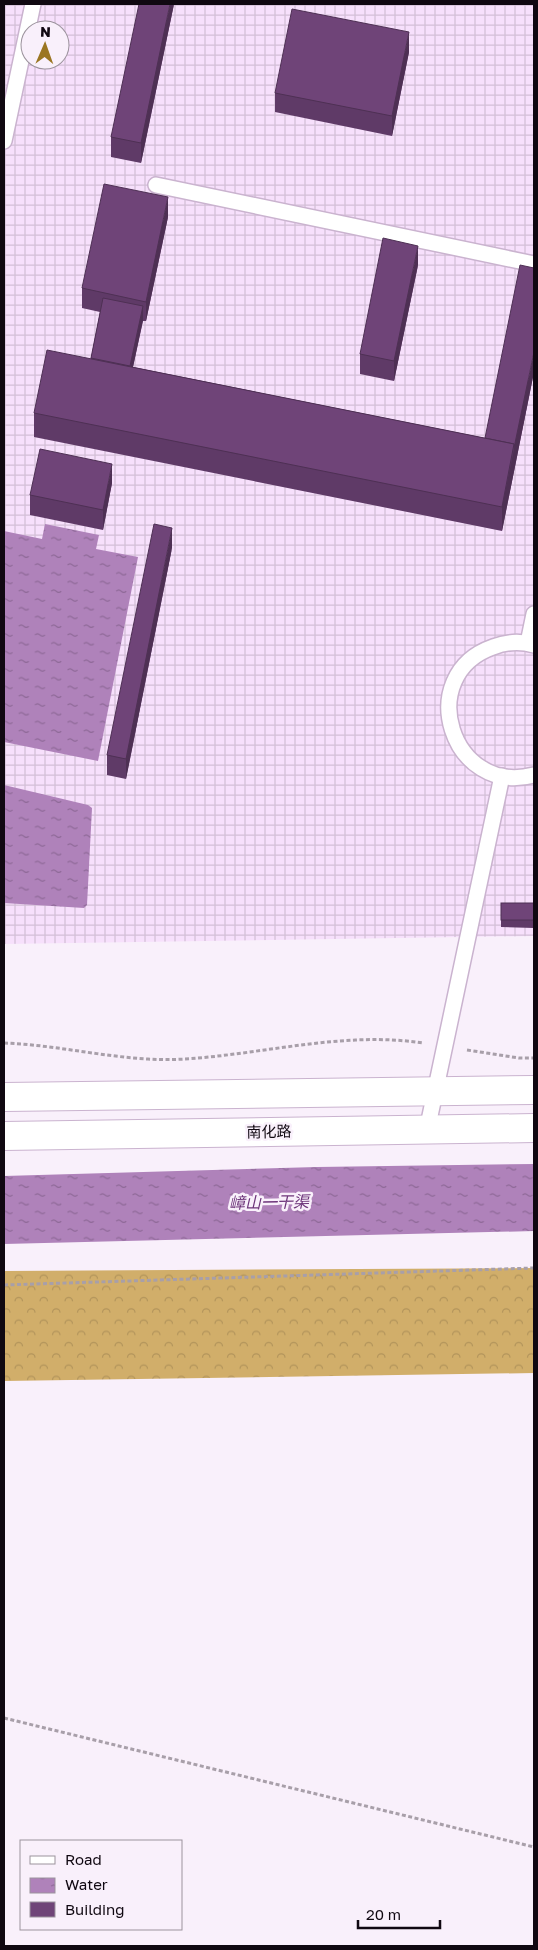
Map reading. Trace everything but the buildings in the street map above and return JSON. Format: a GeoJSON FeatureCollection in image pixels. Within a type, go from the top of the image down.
{"type":"FeatureCollection","features":[{"type":"Feature","properties":{"kind":"main road"},"geometry":{"type":"LineString","coordinates":[[4,1097],[534,1090]]}},
{"type":"Feature","properties":{"kind":"main road","name":"南化路"},"geometry":{"type":"LineString","coordinates":[[4,1136],[534,1128]]}},
{"type":"Feature","properties":{"kind":"lane"},"geometry":{"type":"LineString","coordinates":[[4,135],[33,4]]}},
{"type":"Feature","properties":{"kind":"lane"},"geometry":{"type":"LineString","coordinates":[[156,185],[534,264]]}},
{"type":"Feature","properties":{"kind":"lane"},"geometry":{"type":"LineString","coordinates":[[534,614],[531,644],[505,643],[483,651],[464,666],[452,685],[448,709],[451,732],[462,752],[480,768],[502,776],[524,778],[534,775]]}},
{"type":"Feature","properties":{"kind":"lane"},"geometry":{"type":"LineString","coordinates":[[427,1130],[502,776]]}},
{"type":"Feature","properties":{"kind":"path"},"geometry":{"type":"LineString","coordinates":[[4,1043],[108,1056],[184,1059],[351,1040],[402,1040],[519,1058],[534,1058]]}},
{"type":"Feature","properties":{"kind":"path"},"geometry":{"type":"LineString","coordinates":[[4,1285],[534,1268]]}},
{"type":"Feature","properties":{"kind":"path"},"geometry":{"type":"LineString","coordinates":[[4,1718],[534,1847]]}},
{"type":"Feature","properties":{"kind":"shaded area"},"geometry":{"type":"Polygon","coordinates":[[[4,4],[534,4],[534,936],[4,944],[4,4]]]}},
{"type":"Feature","properties":{"kind":"green space"},"geometry":{"type":"Polygon","coordinates":[[[534,1268],[534,1373],[4,1381],[4,1271],[534,1268]]]}},
{"type":"Feature","properties":{"kind":"water"},"geometry":{"type":"Polygon","coordinates":[[[45,524],[99,535],[96,549],[138,557],[98,761],[4,742],[4,531],[42,539],[45,524]]]}},
{"type":"Feature","properties":{"kind":"water"},"geometry":{"type":"Polygon","coordinates":[[[4,785],[88,805],[92,808],[87,905],[84,908],[4,903],[4,785]]]}},
{"type":"Feature","properties":{"kind":"water","name":"嶂山一干渠"},"geometry":{"type":"Polygon","coordinates":[[[534,1164],[534,1231],[4,1244],[4,1176],[317,1167],[534,1164]]]}}]}
